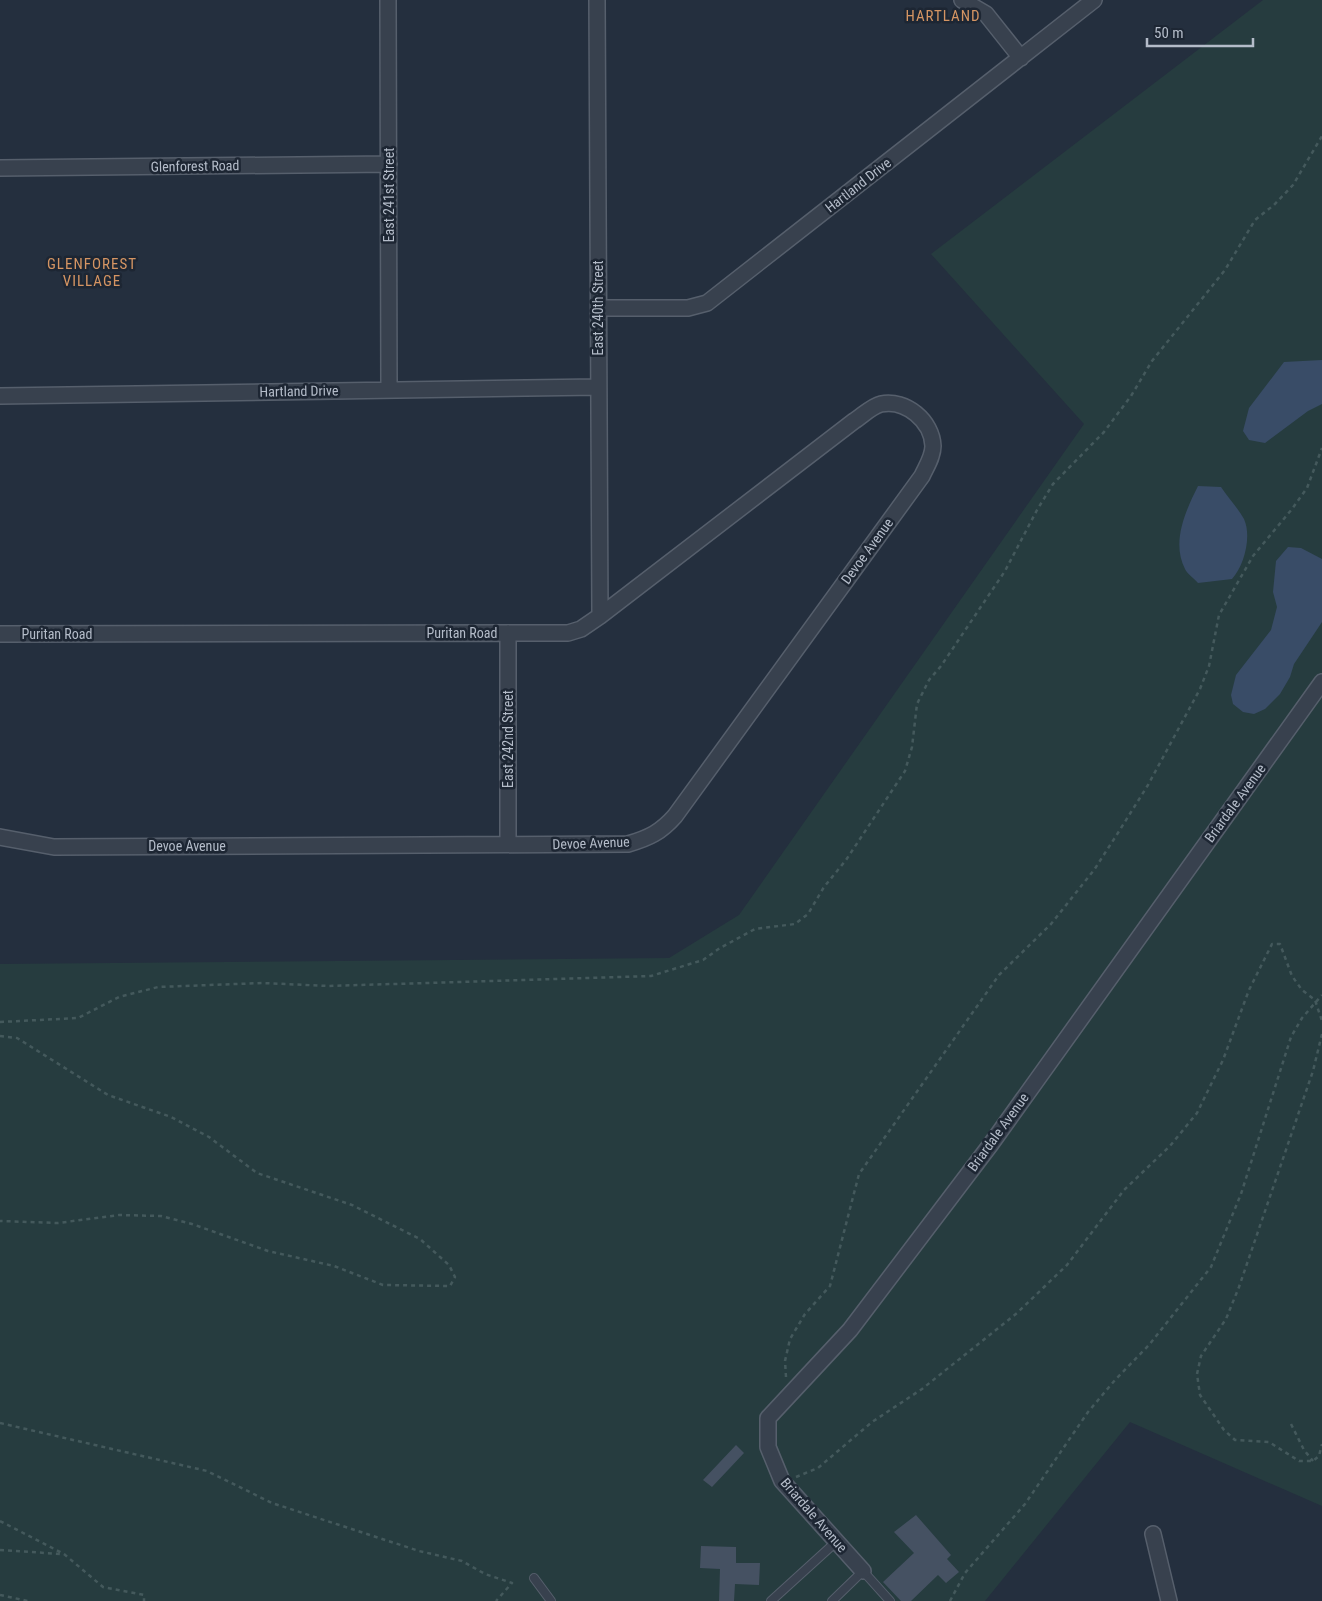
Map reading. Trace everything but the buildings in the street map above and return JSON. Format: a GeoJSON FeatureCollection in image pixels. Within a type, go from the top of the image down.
{"type":"FeatureCollection","features":[{"type":"Feature","properties":{"kind":"street","name":"East 241st Street"},"geometry":{"type":"LineString","coordinates":[[388,0],[389,389]]}},
{"type":"Feature","properties":{"kind":"street","name":"East 240th Street"},"geometry":{"type":"LineString","coordinates":[[597,0],[600,616]]}},
{"type":"Feature","properties":{"kind":"street"},"geometry":{"type":"LineString","coordinates":[[962,0],[986,14],[1021,58]]}},
{"type":"Feature","properties":{"kind":"street","name":"Hartland Drive"},"geometry":{"type":"LineString","coordinates":[[599,308],[688,308],[707,303],[1094,0]]}},
{"type":"Feature","properties":{"kind":"street","name":"Glenforest Road"},"geometry":{"type":"LineString","coordinates":[[0,168],[389,164]]}},
{"type":"Feature","properties":{"kind":"street","name":"Hartland Drive"},"geometry":{"type":"LineString","coordinates":[[0,396],[598,387]]}},
{"type":"Feature","properties":{"kind":"street","name":"Devoe Avenue"},"geometry":{"type":"LineString","coordinates":[[0,837],[54,847],[628,844],[662,831],[675,816],[922,476],[931,457],[933,445],[927,427],[918,414],[901,406],[880,404],[854,421]]}},
{"type":"Feature","properties":{"kind":"street","name":"Puritan Road"},"geometry":{"type":"LineString","coordinates":[[0,634],[568,633],[581,629],[600,616],[854,421]]}},
{"type":"Feature","properties":{"kind":"street","name":"East 242nd Street"},"geometry":{"type":"LineString","coordinates":[[508,633],[508,844]]}},
{"type":"Feature","properties":{"kind":"street","name":"Briardale Avenue"},"geometry":{"type":"LineString","coordinates":[[863,1571],[782,1480],[768,1447],[768,1418],[850,1330],[991,1144],[1322,682]]}},
{"type":"Feature","properties":{"kind":"street"},"geometry":{"type":"LineString","coordinates":[[1153,1534],[1169,1601]]}},
{"type":"Feature","properties":{"kind":"lane"},"geometry":{"type":"LineString","coordinates":[[771,1601],[837,1542]]}},
{"type":"Feature","properties":{"kind":"lane"},"geometry":{"type":"LineString","coordinates":[[832,1601],[863,1571],[890,1601]]}},
{"type":"Feature","properties":{"kind":"lane"},"geometry":{"type":"LineString","coordinates":[[534,1578],[552,1601]]}},
{"type":"Feature","properties":{"kind":"path"},"geometry":{"type":"LineString","coordinates":[[786,1386],[785,1361],[790,1339],[805,1314],[830,1286],[859,1174],[1000,975],[1051,924],[1094,870],[1116,836],[1148,785],[1200,689],[1209,666],[1219,615],[1253,556],[1307,488],[1322,448]]}},
{"type":"Feature","properties":{"kind":"path"},"geometry":{"type":"LineString","coordinates":[[1315,469],[1322,461]]}},
{"type":"Feature","properties":{"kind":"path"},"geometry":{"type":"LineString","coordinates":[[795,1478],[818,1468],[872,1422],[922,1390],[1017,1313],[1068,1264],[1124,1190],[1170,1146],[1196,1113],[1223,1060],[1249,990],[1272,944],[1280,944],[1292,976],[1302,990],[1315,1000],[1322,1021]]}},
{"type":"Feature","properties":{"kind":"path"},"geometry":{"type":"LineString","coordinates":[[950,1601],[965,1574],[1025,1504],[1088,1412],[1115,1380],[1149,1345],[1211,1267],[1241,1194],[1291,1037],[1315,1000],[1322,995]]}},
{"type":"Feature","properties":{"kind":"path"},"geometry":{"type":"LineString","coordinates":[[1322,1034],[1313,1071],[1285,1157],[1258,1226],[1239,1287],[1226,1319],[1202,1356],[1197,1374],[1200,1395],[1224,1430],[1235,1440],[1269,1442],[1299,1461],[1313,1461],[1319,1456],[1322,1444]]}},
{"type":"Feature","properties":{"kind":"path"},"geometry":{"type":"LineString","coordinates":[[0,1036],[17,1038],[108,1095],[154,1110],[194,1129],[209,1137],[257,1172],[352,1205],[420,1239],[449,1265],[455,1276],[450,1286],[383,1284],[334,1266],[268,1251],[192,1224],[161,1216],[119,1215],[58,1223],[0,1221]]}},
{"type":"Feature","properties":{"kind":"path"},"geometry":{"type":"LineString","coordinates":[[0,1423],[207,1471],[272,1503],[419,1551],[462,1561],[485,1574],[512,1583],[496,1601]]}},
{"type":"Feature","properties":{"kind":"path"},"geometry":{"type":"LineString","coordinates":[[1291,1424],[1304,1450],[1313,1461]]}},
{"type":"Feature","properties":{"kind":"path"},"geometry":{"type":"LineString","coordinates":[[0,1521],[64,1554],[104,1587],[144,1595],[144,1601]]}},
{"type":"Feature","properties":{"kind":"path"},"geometry":{"type":"LineString","coordinates":[[0,1550],[64,1554]]}},
{"type":"Feature","properties":{"kind":"path"},"geometry":{"type":"LineString","coordinates":[[0,1595],[28,1601]]}},
{"type":"Feature","properties":{"kind":"green space"},"geometry":{"type":"Polygon","coordinates":[[[1263,0],[1322,0],[1322,1506],[1130,1422],[985,1601],[0,1601],[0,964],[669,958],[739,915],[1084,424],[931,254],[1263,0]]]}},
{"type":"Feature","properties":{"kind":"water"},"geometry":{"type":"Polygon","coordinates":[[[1322,360],[1322,404],[1308,411],[1265,443],[1249,440],[1243,431],[1249,408],[1284,362],[1322,360]]]}},
{"type":"Feature","properties":{"kind":"water"},"geometry":{"type":"Polygon","coordinates":[[[1198,486],[1221,487],[1244,519],[1247,534],[1246,551],[1240,567],[1232,579],[1198,583],[1186,571],[1181,559],[1179,548],[1182,526],[1198,486]]]}},
{"type":"Feature","properties":{"kind":"water"},"geometry":{"type":"Polygon","coordinates":[[[1288,547],[1301,548],[1322,559],[1322,622],[1294,664],[1290,677],[1280,694],[1265,709],[1254,714],[1243,712],[1233,704],[1231,695],[1236,675],[1271,630],[1277,607],[1273,592],[1276,561],[1288,547]]]}},
{"type":"Feature","properties":{"kind":"district","name":"HARTLAND"},"geometry":{"type":"Point","coordinates":[943,16]}},
{"type":"Feature","properties":{"kind":"district","name":"GLENFOREST VILLAGE"},"geometry":{"type":"Point","coordinates":[92,272]}}]}
